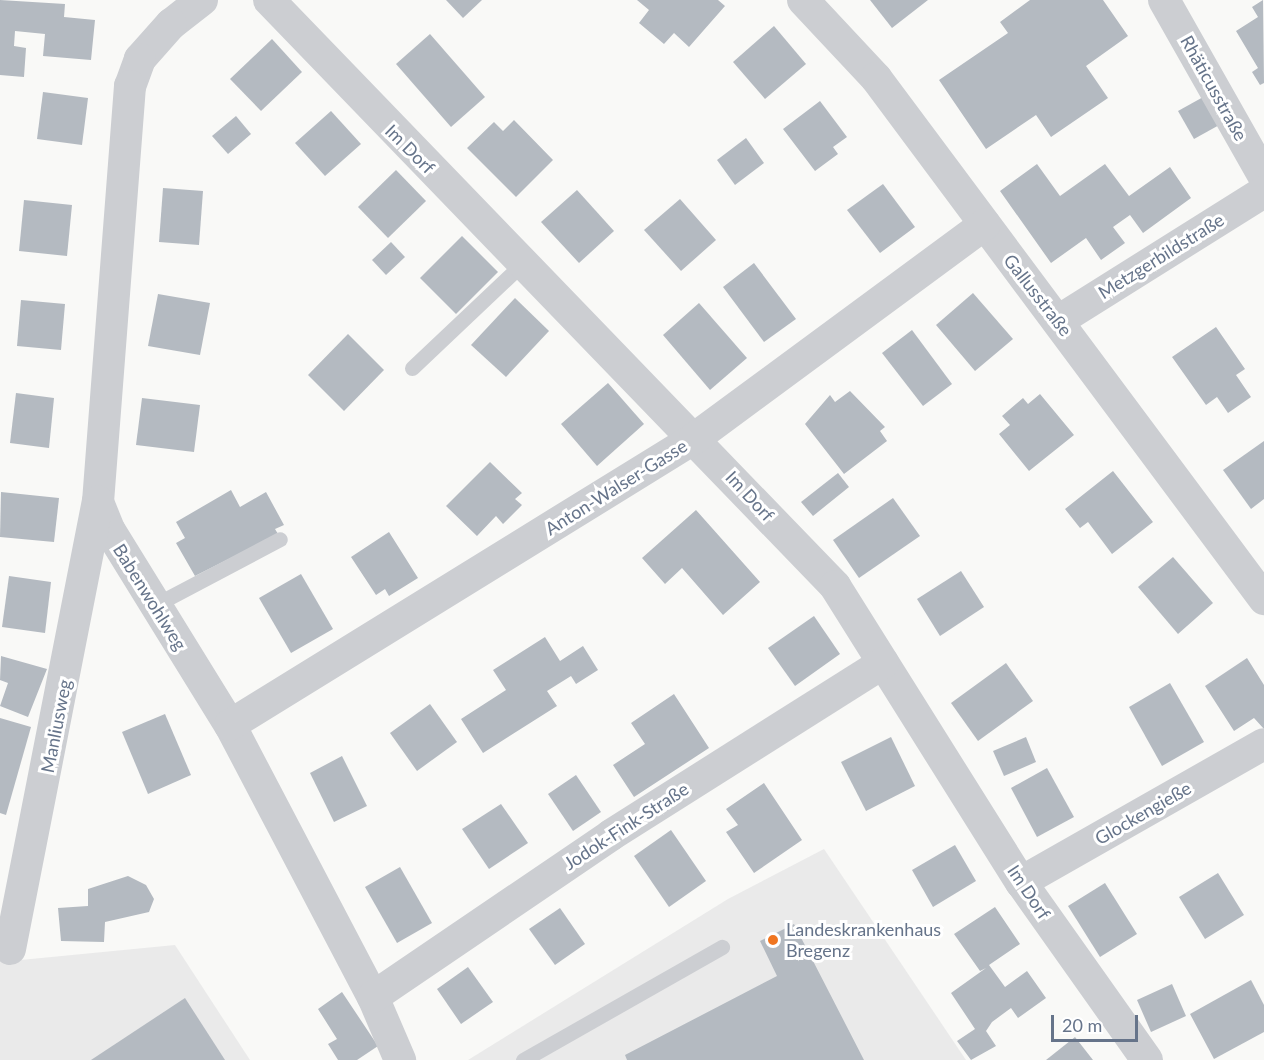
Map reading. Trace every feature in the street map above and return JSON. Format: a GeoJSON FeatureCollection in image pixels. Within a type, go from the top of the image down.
{"type":"FeatureCollection","features":[{"type":"Feature","properties":{"kind":"street"},"geometry":{"type":"LineString","coordinates":[[98,502],[130,86],[140,59],[171,24],[202,0]]}},
{"type":"Feature","properties":{"kind":"street","name":"Im Dorf"},"geometry":{"type":"LineString","coordinates":[[269,0],[387,126],[525,261],[836,586],[1021,882],[1147,1060]]}},
{"type":"Feature","properties":{"kind":"street","name":"Gallusstraße"},"geometry":{"type":"LineString","coordinates":[[803,0],[876,78],[1264,599]]}},
{"type":"Feature","properties":{"kind":"street","name":"Rhäticusstraße"},"geometry":{"type":"LineString","coordinates":[[1164,0],[1264,177]]}},
{"type":"Feature","properties":{"kind":"street","name":"Metzgerbildstraße"},"geometry":{"type":"LineString","coordinates":[[1058,321],[1264,192]]}},
{"type":"Feature","properties":{"kind":"street","name":"Anton-Walser-Gasse"},"geometry":{"type":"LineString","coordinates":[[230,725],[695,438],[985,224]]}},
{"type":"Feature","properties":{"kind":"street","name":"Babenwohlweg"},"geometry":{"type":"LineString","coordinates":[[98,502],[155,605],[230,725],[373,997],[400,1060]]}},
{"type":"Feature","properties":{"kind":"street","name":"Manliusweg"},"geometry":{"type":"LineString","coordinates":[[10,949],[98,502]]}},
{"type":"Feature","properties":{"kind":"street","name":"Jodok-Fink-Straße"},"geometry":{"type":"LineString","coordinates":[[373,997],[611,835],[884,663]]}},
{"type":"Feature","properties":{"kind":"street","name":"Glockengieße"},"geometry":{"type":"LineString","coordinates":[[1021,882],[1264,744]]}},
{"type":"Feature","properties":{"kind":"lane"},"geometry":{"type":"LineString","coordinates":[[412,368],[525,261]]}},
{"type":"Feature","properties":{"kind":"lane"},"geometry":{"type":"LineString","coordinates":[[155,605],[280,539]]}},
{"type":"Feature","properties":{"kind":"lane"},"geometry":{"type":"LineString","coordinates":[[523,1060],[722,947]]}},
{"type":"Feature","properties":{"kind":"shaded area","name":"Landeskrankenhaus Bregenz"},"geometry":{"type":"Polygon","coordinates":[[[824,849],[966,1060],[468,1060],[728,899],[824,849]]]}},
{"type":"Feature","properties":{"kind":"shaded area"},"geometry":{"type":"Polygon","coordinates":[[[175,945],[250,1060],[0,1060],[0,962],[175,945]]]}},
{"type":"Feature","properties":{"kind":"building"},"geometry":{"type":"Polygon","coordinates":[[[0,0],[65,4],[64,17],[95,20],[91,60],[43,56],[45,34],[15,31],[14,46],[26,48],[24,77],[0,75],[0,0]]]}},
{"type":"Feature","properties":{"kind":"building"},"geometry":{"type":"Polygon","coordinates":[[[446,0],[482,0],[463,18],[446,0]]]}},
{"type":"Feature","properties":{"kind":"building"},"geometry":{"type":"Polygon","coordinates":[[[637,0],[718,0],[725,6],[689,47],[674,33],[664,44],[639,23],[649,10],[637,0]]]}},
{"type":"Feature","properties":{"kind":"building"},"geometry":{"type":"Polygon","coordinates":[[[870,0],[928,0],[892,28],[870,0]]]}},
{"type":"Feature","properties":{"kind":"building"},"geometry":{"type":"Polygon","coordinates":[[[1030,0],[1103,0],[1128,36],[1086,66],[1108,98],[1051,137],[1036,115],[986,149],[939,80],[1008,33],[1000,22],[1030,0]]]}},
{"type":"Feature","properties":{"kind":"building"},"geometry":{"type":"Polygon","coordinates":[[[1263,0],[1264,83],[1260,85],[1252,72],[1258,68],[1236,31],[1258,17],[1252,7],[1263,0]]]}},
{"type":"Feature","properties":{"kind":"building"},"geometry":{"type":"Polygon","coordinates":[[[774,26],[806,64],[765,99],[733,62],[774,26]]]}},
{"type":"Feature","properties":{"kind":"building"},"geometry":{"type":"Polygon","coordinates":[[[430,34],[485,97],[451,127],[396,64],[430,34]]]}},
{"type":"Feature","properties":{"kind":"building"},"geometry":{"type":"Polygon","coordinates":[[[272,39],[302,72],[261,111],[230,79],[272,39]]]}},
{"type":"Feature","properties":{"kind":"building"},"geometry":{"type":"Polygon","coordinates":[[[43,92],[88,98],[82,145],[37,139],[43,92]]]}},
{"type":"Feature","properties":{"kind":"building"},"geometry":{"type":"Polygon","coordinates":[[[1205,96],[1221,124],[1194,139],[1178,111],[1205,96]]]}},
{"type":"Feature","properties":{"kind":"building"},"geometry":{"type":"Polygon","coordinates":[[[820,101],[847,137],[833,147],[838,154],[815,171],[783,129],[820,101]]]}},
{"type":"Feature","properties":{"kind":"building"},"geometry":{"type":"Polygon","coordinates":[[[331,111],[361,144],[325,176],[295,143],[331,111]]]}},
{"type":"Feature","properties":{"kind":"building"},"geometry":{"type":"Polygon","coordinates":[[[236,116],[251,134],[228,154],[212,136],[236,116]]]}},
{"type":"Feature","properties":{"kind":"building"},"geometry":{"type":"Polygon","coordinates":[[[514,120],[553,160],[516,197],[467,148],[494,122],[503,131],[514,120]]]}},
{"type":"Feature","properties":{"kind":"building"},"geometry":{"type":"Polygon","coordinates":[[[746,138],[764,163],[735,185],[717,160],[746,138]]]}},
{"type":"Feature","properties":{"kind":"building"},"geometry":{"type":"Polygon","coordinates":[[[1037,164],[1060,196],[1105,164],[1129,196],[1170,167],[1191,198],[1143,233],[1130,215],[1113,227],[1125,243],[1101,260],[1086,238],[1051,263],[1000,191],[1037,164]]]}},
{"type":"Feature","properties":{"kind":"building"},"geometry":{"type":"Polygon","coordinates":[[[396,170],[426,201],[388,238],[358,207],[396,170]]]}},
{"type":"Feature","properties":{"kind":"building"},"geometry":{"type":"Polygon","coordinates":[[[883,184],[915,227],[880,253],[847,210],[883,184]]]}},
{"type":"Feature","properties":{"kind":"building"},"geometry":{"type":"Polygon","coordinates":[[[163,188],[203,191],[199,245],[159,242],[163,188]]]}},
{"type":"Feature","properties":{"kind":"building"},"geometry":{"type":"Polygon","coordinates":[[[577,190],[614,231],[579,263],[541,222],[577,190]]]}},
{"type":"Feature","properties":{"kind":"building"},"geometry":{"type":"Polygon","coordinates":[[[680,199],[716,240],[681,271],[644,230],[680,199]]]}},
{"type":"Feature","properties":{"kind":"building"},"geometry":{"type":"Polygon","coordinates":[[[24,200],[72,205],[67,256],[19,251],[24,200]]]}},
{"type":"Feature","properties":{"kind":"building"},"geometry":{"type":"Polygon","coordinates":[[[462,236],[498,272],[456,314],[420,278],[462,236]]]}},
{"type":"Feature","properties":{"kind":"building"},"geometry":{"type":"Polygon","coordinates":[[[391,242],[405,257],[386,275],[372,260],[391,242]]]}},
{"type":"Feature","properties":{"kind":"building"},"geometry":{"type":"Polygon","coordinates":[[[754,263],[796,319],[764,342],[723,287],[754,263]]]}},
{"type":"Feature","properties":{"kind":"building"},"geometry":{"type":"Polygon","coordinates":[[[973,293],[1013,339],[975,371],[936,325],[973,293]]]}},
{"type":"Feature","properties":{"kind":"building"},"geometry":{"type":"Polygon","coordinates":[[[158,294],[210,303],[200,355],[148,346],[158,294]]]}},
{"type":"Feature","properties":{"kind":"building"},"geometry":{"type":"Polygon","coordinates":[[[515,298],[549,331],[506,377],[471,345],[515,298]]]}},
{"type":"Feature","properties":{"kind":"building"},"geometry":{"type":"Polygon","coordinates":[[[21,300],[65,304],[61,350],[17,346],[21,300]]]}},
{"type":"Feature","properties":{"kind":"building"},"geometry":{"type":"Polygon","coordinates":[[[699,303],[747,358],[710,390],[663,335],[699,303]]]}},
{"type":"Feature","properties":{"kind":"building"},"geometry":{"type":"Polygon","coordinates":[[[1216,327],[1245,369],[1236,375],[1251,397],[1228,413],[1217,397],[1206,405],[1172,357],[1216,327]]]}},
{"type":"Feature","properties":{"kind":"building"},"geometry":{"type":"Polygon","coordinates":[[[912,330],[952,384],[923,406],[882,353],[912,330]]]}},
{"type":"Feature","properties":{"kind":"building"},"geometry":{"type":"Polygon","coordinates":[[[348,334],[384,370],[344,411],[308,375],[348,334]]]}},
{"type":"Feature","properties":{"kind":"building"},"geometry":{"type":"Polygon","coordinates":[[[608,383],[644,424],[597,466],[561,424],[608,383]]]}},
{"type":"Feature","properties":{"kind":"building"},"geometry":{"type":"Polygon","coordinates":[[[850,391],[885,427],[880,431],[887,441],[844,474],[805,424],[830,395],[835,402],[850,391]]]}},
{"type":"Feature","properties":{"kind":"building"},"geometry":{"type":"Polygon","coordinates":[[[16,393],[54,398],[49,448],[10,443],[16,393]]]}},
{"type":"Feature","properties":{"kind":"building"},"geometry":{"type":"Polygon","coordinates":[[[1040,394],[1074,435],[1029,471],[999,434],[1010,425],[1002,416],[1023,398],[1028,404],[1040,394]]]}},
{"type":"Feature","properties":{"kind":"building"},"geometry":{"type":"Polygon","coordinates":[[[142,398],[200,405],[194,452],[136,445],[142,398]]]}},
{"type":"Feature","properties":{"kind":"building"},"geometry":{"type":"Polygon","coordinates":[[[1264,441],[1264,499],[1251,509],[1223,470],[1264,441]]]}},
{"type":"Feature","properties":{"kind":"building"},"geometry":{"type":"Polygon","coordinates":[[[490,462],[522,493],[515,499],[522,505],[503,524],[496,516],[477,536],[446,506],[490,462]]]}},
{"type":"Feature","properties":{"kind":"building"},"geometry":{"type":"Polygon","coordinates":[[[1113,471],[1153,522],[1112,554],[1088,522],[1080,528],[1065,509],[1113,471]]]}},
{"type":"Feature","properties":{"kind":"building"},"geometry":{"type":"Polygon","coordinates":[[[838,473],[849,487],[813,516],[801,502],[838,473]]]}},
{"type":"Feature","properties":{"kind":"building"},"geometry":{"type":"Polygon","coordinates":[[[231,490],[240,507],[266,492],[284,525],[275,529],[278,534],[195,576],[176,543],[185,538],[176,522],[231,490]]]}},
{"type":"Feature","properties":{"kind":"building"},"geometry":{"type":"Polygon","coordinates":[[[1,492],[59,498],[54,542],[0,537],[1,492]]]}},
{"type":"Feature","properties":{"kind":"building"},"geometry":{"type":"Polygon","coordinates":[[[893,498],[920,536],[859,578],[833,540],[893,498]]]}},
{"type":"Feature","properties":{"kind":"building"},"geometry":{"type":"Polygon","coordinates":[[[696,510],[760,582],[723,615],[682,568],[665,584],[642,558],[696,510]]]}},
{"type":"Feature","properties":{"kind":"building"},"geometry":{"type":"Polygon","coordinates":[[[389,532],[418,578],[389,596],[385,589],[376,595],[351,557],[389,532]]]}},
{"type":"Feature","properties":{"kind":"building"},"geometry":{"type":"Polygon","coordinates":[[[1173,557],[1213,603],[1178,634],[1138,587],[1173,557]]]}},
{"type":"Feature","properties":{"kind":"building"},"geometry":{"type":"Polygon","coordinates":[[[961,571],[984,607],[940,636],[917,599],[961,571]]]}},
{"type":"Feature","properties":{"kind":"building"},"geometry":{"type":"Polygon","coordinates":[[[301,574],[333,629],[291,653],[259,598],[301,574]]]}},
{"type":"Feature","properties":{"kind":"building"},"geometry":{"type":"Polygon","coordinates":[[[9,576],[51,582],[45,633],[2,627],[9,576]]]}},
{"type":"Feature","properties":{"kind":"building"},"geometry":{"type":"Polygon","coordinates":[[[814,616],[840,654],[795,686],[768,648],[814,616]]]}},
{"type":"Feature","properties":{"kind":"building"},"geometry":{"type":"Polygon","coordinates":[[[545,637],[560,661],[583,646],[598,670],[576,684],[571,676],[547,691],[557,706],[483,753],[461,719],[506,690],[493,670],[545,637]]]}},
{"type":"Feature","properties":{"kind":"building"},"geometry":{"type":"Polygon","coordinates":[[[1,656],[47,669],[28,717],[0,706],[8,683],[0,680],[1,656]]]}},
{"type":"Feature","properties":{"kind":"building"},"geometry":{"type":"Polygon","coordinates":[[[1247,658],[1264,685],[1264,729],[1254,718],[1234,731],[1205,686],[1247,658]]]}},
{"type":"Feature","properties":{"kind":"building"},"geometry":{"type":"Polygon","coordinates":[[[1006,663],[1033,701],[978,741],[951,703],[1006,663]]]}},
{"type":"Feature","properties":{"kind":"building"},"geometry":{"type":"Polygon","coordinates":[[[1170,683],[1204,742],[1162,766],[1129,707],[1170,683]]]}},
{"type":"Feature","properties":{"kind":"building"},"geometry":{"type":"Polygon","coordinates":[[[674,694],[709,748],[634,797],[613,765],[645,744],[631,723],[674,694]]]}},
{"type":"Feature","properties":{"kind":"building"},"geometry":{"type":"Polygon","coordinates":[[[430,704],[457,742],[417,771],[390,733],[430,704]]]}},
{"type":"Feature","properties":{"kind":"building"},"geometry":{"type":"Polygon","coordinates":[[[165,714],[191,775],[148,794],[122,732],[165,714]]]}},
{"type":"Feature","properties":{"kind":"building"},"geometry":{"type":"Polygon","coordinates":[[[0,718],[31,727],[6,815],[0,813],[0,718]]]}},
{"type":"Feature","properties":{"kind":"building"},"geometry":{"type":"Polygon","coordinates":[[[891,737],[915,786],[866,811],[841,762],[891,737]]]}},
{"type":"Feature","properties":{"kind":"building"},"geometry":{"type":"Polygon","coordinates":[[[1026,737],[1036,762],[1004,776],[993,751],[1026,737]]]}},
{"type":"Feature","properties":{"kind":"building"},"geometry":{"type":"Polygon","coordinates":[[[342,756],[367,806],[334,822],[310,773],[342,756]]]}},
{"type":"Feature","properties":{"kind":"building"},"geometry":{"type":"Polygon","coordinates":[[[1047,768],[1074,817],[1037,837],[1011,788],[1047,768]]]}},
{"type":"Feature","properties":{"kind":"building"},"geometry":{"type":"Polygon","coordinates":[[[576,775],[601,812],[573,831],[548,794],[576,775]]]}},
{"type":"Feature","properties":{"kind":"building"},"geometry":{"type":"Polygon","coordinates":[[[764,783],[802,840],[754,873],[726,832],[738,825],[726,809],[764,783]]]}},
{"type":"Feature","properties":{"kind":"building"},"geometry":{"type":"Polygon","coordinates":[[[501,804],[528,843],[489,869],[462,829],[501,804]]]}},
{"type":"Feature","properties":{"kind":"building"},"geometry":{"type":"Polygon","coordinates":[[[671,830],[706,881],[669,907],[634,856],[671,830]]]}},
{"type":"Feature","properties":{"kind":"building"},"geometry":{"type":"Polygon","coordinates":[[[955,845],[976,881],[933,907],[912,870],[955,845]]]}},
{"type":"Feature","properties":{"kind":"building"},"geometry":{"type":"Polygon","coordinates":[[[400,867],[432,923],[397,943],[365,887],[400,867]]]}},
{"type":"Feature","properties":{"kind":"building"},"geometry":{"type":"Polygon","coordinates":[[[1218,873],[1244,915],[1205,939],[1179,897],[1218,873]]]}},
{"type":"Feature","properties":{"kind":"building"},"geometry":{"type":"Polygon","coordinates":[[[128,876],[146,885],[154,899],[149,912],[105,922],[104,942],[61,941],[58,908],[88,906],[88,889],[128,876]]]}},
{"type":"Feature","properties":{"kind":"building"},"geometry":{"type":"Polygon","coordinates":[[[1105,883],[1137,934],[1100,957],[1068,906],[1105,883]]]}},
{"type":"Feature","properties":{"kind":"building"},"geometry":{"type":"Polygon","coordinates":[[[995,907],[1020,944],[989,965],[1005,987],[1027,971],[1046,998],[1018,1018],[1011,1008],[992,1022],[986,1031],[996,1046],[971,1060],[957,1041],[975,1029],[951,993],[986,968],[980,971],[954,934],[995,907]]]}},
{"type":"Feature","properties":{"kind":"building"},"geometry":{"type":"Polygon","coordinates":[[[560,908],[585,944],[555,965],[529,929],[560,908]]]}},
{"type":"Feature","properties":{"kind":"building"},"geometry":{"type":"Polygon","coordinates":[[[794,924],[864,1060],[627,1060],[625,1055],[777,976],[760,941],[794,924]]]}},
{"type":"Feature","properties":{"kind":"building"},"geometry":{"type":"Polygon","coordinates":[[[468,967],[493,1002],[461,1024],[437,989],[468,967]]]}},
{"type":"Feature","properties":{"kind":"building"},"geometry":{"type":"Polygon","coordinates":[[[1251,980],[1264,1005],[1264,1032],[1214,1059],[1190,1014],[1251,980]]]}},
{"type":"Feature","properties":{"kind":"building"},"geometry":{"type":"Polygon","coordinates":[[[1172,984],[1186,1016],[1151,1032],[1137,1000],[1172,984]]]}},
{"type":"Feature","properties":{"kind":"building"},"geometry":{"type":"Polygon","coordinates":[[[342,992],[378,1046],[357,1060],[338,1060],[328,1044],[337,1039],[318,1009],[342,992]]]}},
{"type":"Feature","properties":{"kind":"building"},"geometry":{"type":"Polygon","coordinates":[[[185,998],[225,1060],[91,1060],[185,998]]]}},
{"type":"Feature","properties":{"kind":"building"},"geometry":{"type":"Polygon","coordinates":[[[1075,1037],[1093,1060],[1046,1060],[1075,1037]]]}},
{"type":"Feature","properties":{"kind":"place","name":"Landeskrankenhaus Bregenz"},"geometry":{"type":"Point","coordinates":[773,940]}}]}
